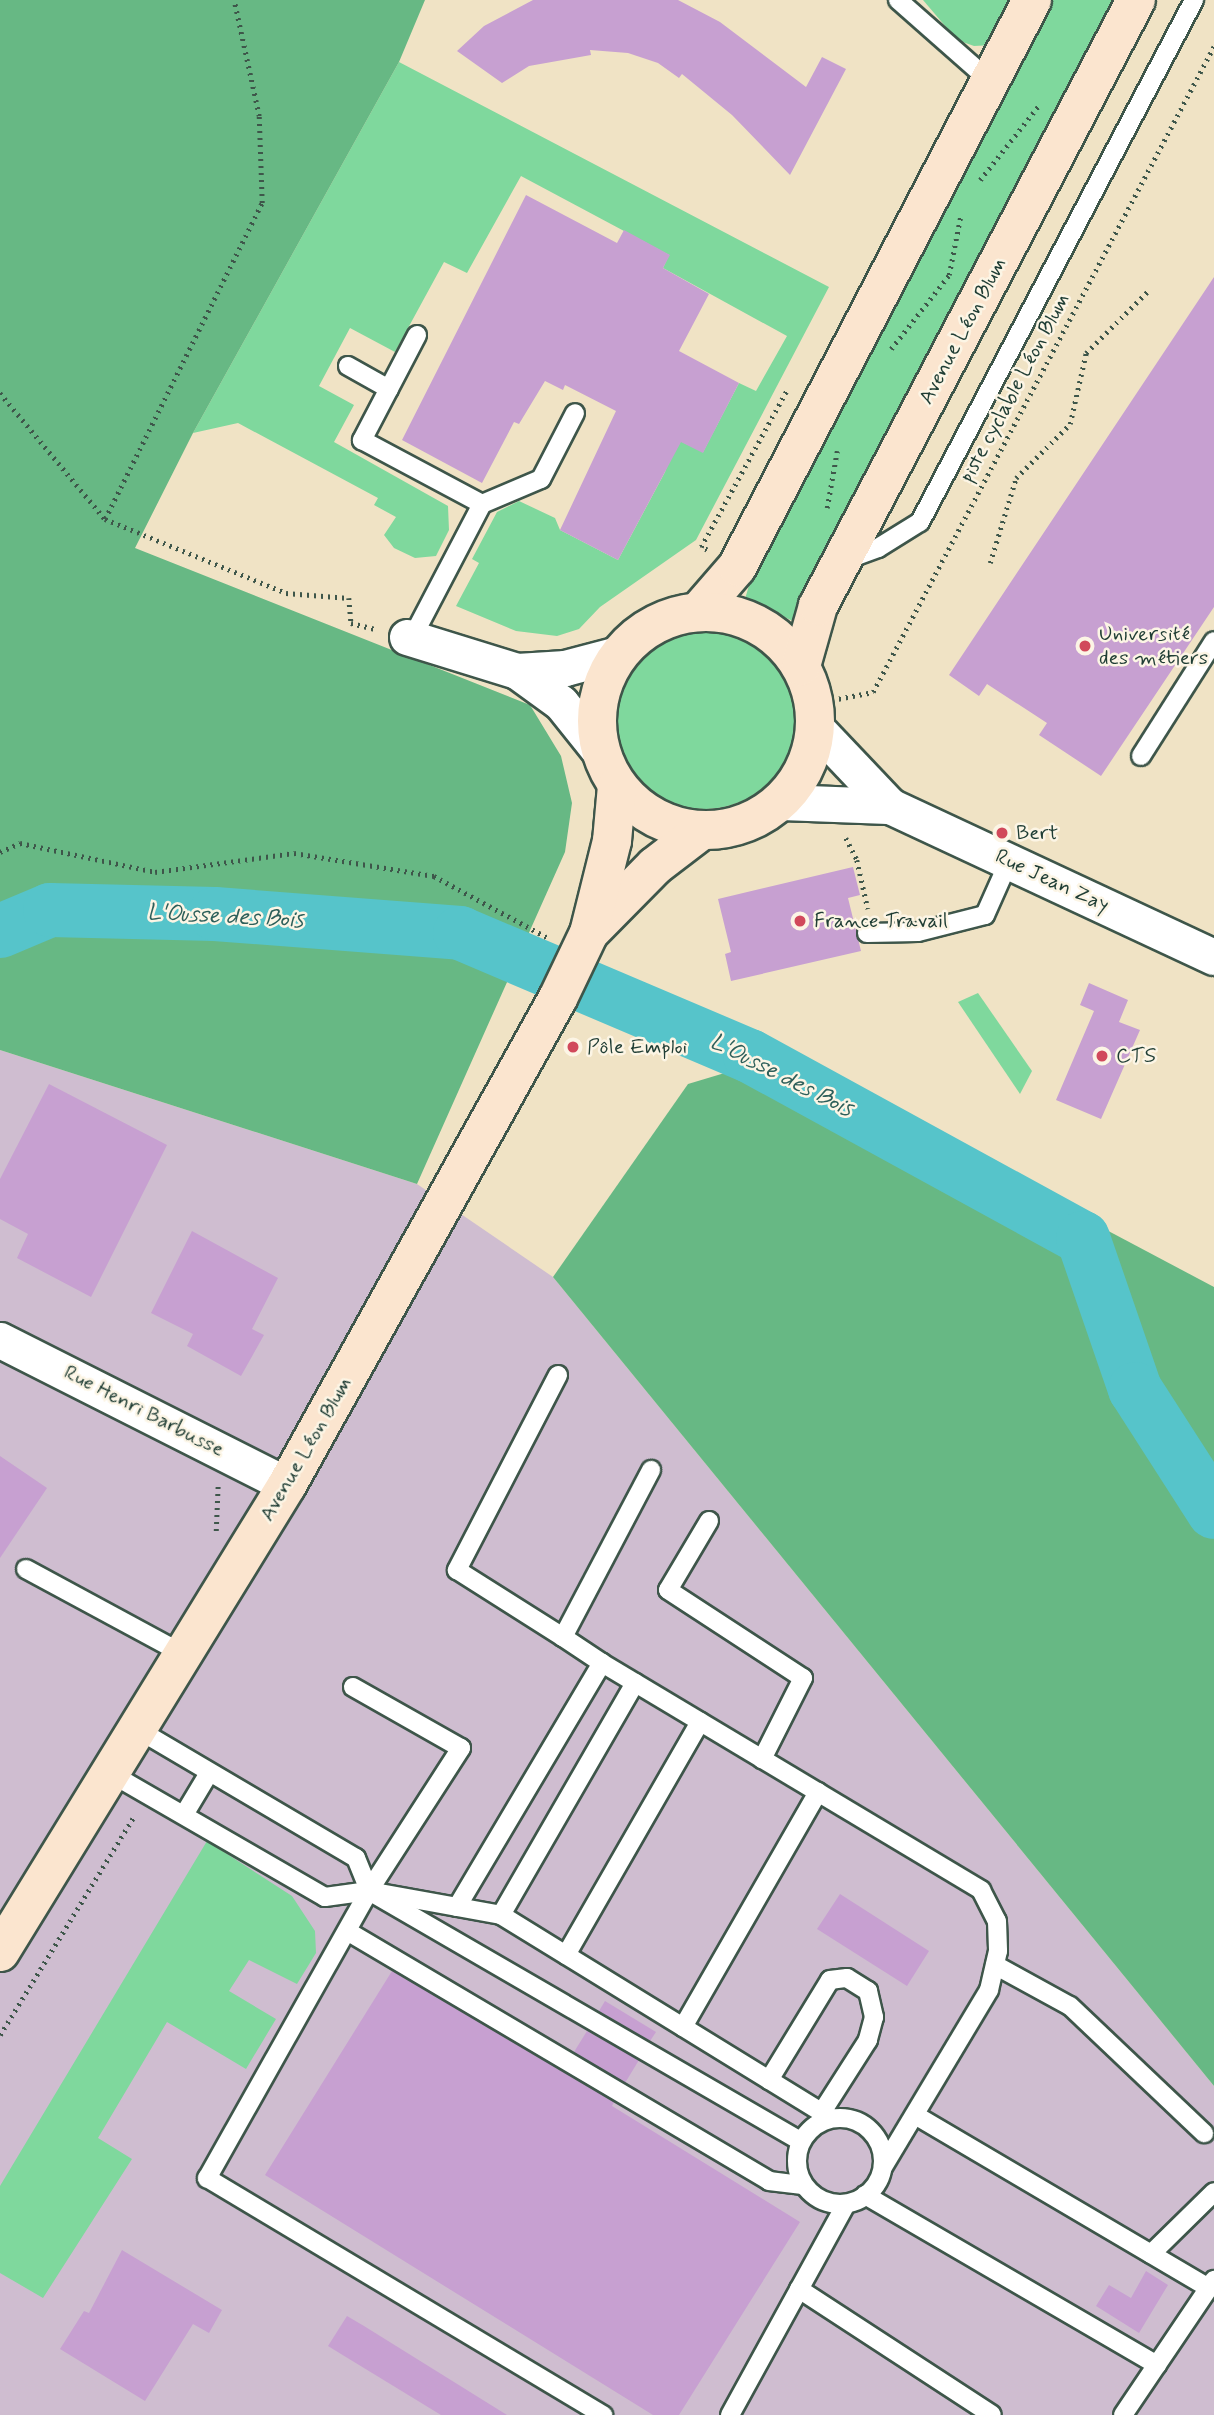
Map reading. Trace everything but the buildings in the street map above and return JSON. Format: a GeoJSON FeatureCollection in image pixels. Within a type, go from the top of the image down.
{"type":"FeatureCollection","features":[{"type":"Feature","properties":{"kind":"street"},"geometry":{"type":"LineString","coordinates":[[699,611],[737,567],[1032,0]]}},
{"type":"Feature","properties":{"kind":"street","name":"Avenue Léon Blum"},"geometry":{"type":"LineString","coordinates":[[801,666],[818,606],[1136,0]]}},
{"type":"Feature","properties":{"kind":"street"},"geometry":{"type":"LineString","coordinates":[[410,637],[517,671],[561,703],[609,769],[641,809],[670,824],[702,830],[730,828],[779,802],[798,781],[810,756],[815,715],[801,666],[783,642],[758,624],[730,614],[699,611],[668,618],[641,632],[618,654],[600,696],[596,719],[609,769]]}},
{"type":"Feature","properties":{"kind":"street"},"geometry":{"type":"LineString","coordinates":[[517,671],[565,668],[618,654]]}},
{"type":"Feature","properties":{"kind":"street","name":"Rue Jean Zay"},"geometry":{"type":"LineString","coordinates":[[815,715],[890,806]]}},
{"type":"Feature","properties":{"kind":"street","name":"Avenue Léon Blum"},"geometry":{"type":"LineString","coordinates":[[0,1952],[287,1485],[558,998],[584,944],[612,841],[609,769]]}},
{"type":"Feature","properties":{"kind":"street","name":"Rue Jean Zay"},"geometry":{"type":"LineString","coordinates":[[779,802],[890,806],[1214,957]]}},
{"type":"Feature","properties":{"kind":"street","name":"Avenue Léon Blum"},"geometry":{"type":"LineString","coordinates":[[584,944],[655,866],[702,830]]}},
{"type":"Feature","properties":{"kind":"street","name":"Rue Henri Barbusse"},"geometry":{"type":"LineString","coordinates":[[0,1340],[219,1448],[287,1485]]}},
{"type":"Feature","properties":{"kind":"lane"},"geometry":{"type":"LineString","coordinates":[[898,0],[990,81]]}},
{"type":"Feature","properties":{"kind":"lane"},"geometry":{"type":"LineString","coordinates":[[842,561],[878,548],[920,522],[1194,0]]}},
{"type":"Feature","properties":{"kind":"lane"},"geometry":{"type":"LineString","coordinates":[[417,335],[362,440],[482,504]]}},
{"type":"Feature","properties":{"kind":"lane"},"geometry":{"type":"LineString","coordinates":[[348,366],[389,389]]}},
{"type":"Feature","properties":{"kind":"lane"},"geometry":{"type":"LineString","coordinates":[[410,637],[482,504],[541,479],[575,412]]}},
{"type":"Feature","properties":{"kind":"lane"},"geometry":{"type":"LineString","coordinates":[[1141,756],[1214,641]]}},
{"type":"Feature","properties":{"kind":"lane"},"geometry":{"type":"LineString","coordinates":[[867,933],[918,932],[985,915],[1009,861]]}},
{"type":"Feature","properties":{"kind":"lane"},"geometry":{"type":"LineString","coordinates":[[558,1375],[457,1570],[602,1663],[981,1890],[997,1921],[995,1965],[985,1999],[865,2195],[846,2204],[730,2415]]}},
{"type":"Feature","properties":{"kind":"lane"},"geometry":{"type":"LineString","coordinates":[[563,1637],[651,1470]]}},
{"type":"Feature","properties":{"kind":"lane"},"geometry":{"type":"LineString","coordinates":[[709,1521],[668,1590],[803,1678],[762,1759]]}},
{"type":"Feature","properties":{"kind":"lane"},"geometry":{"type":"LineString","coordinates":[[26,1569],[183,1654]]}},
{"type":"Feature","properties":{"kind":"lane"},"geometry":{"type":"LineString","coordinates":[[457,1907],[602,1663]]}},
{"type":"Feature","properties":{"kind":"lane"},"geometry":{"type":"LineString","coordinates":[[501,1915],[635,1683]]}},
{"type":"Feature","properties":{"kind":"lane"},"geometry":{"type":"LineString","coordinates":[[353,1687],[461,1748],[369,1891],[207,2178],[603,2415]]}},
{"type":"Feature","properties":{"kind":"lane"},"geometry":{"type":"LineString","coordinates":[[566,1955],[700,1722]]}},
{"type":"Feature","properties":{"kind":"lane"},"geometry":{"type":"LineString","coordinates":[[137,1729],[356,1858],[369,1891],[801,2141]]}},
{"type":"Feature","properties":{"kind":"lane"},"geometry":{"type":"LineString","coordinates":[[110,1773],[185,1813],[325,1897],[369,1891],[501,1915],[826,2115],[845,2117],[870,2129],[883,2153],[883,2167]]}},
{"type":"Feature","properties":{"kind":"lane"},"geometry":{"type":"LineString","coordinates":[[185,1813],[209,1773]]}},
{"type":"Feature","properties":{"kind":"lane"},"geometry":{"type":"LineString","coordinates":[[683,2027],[818,1792]]}},
{"type":"Feature","properties":{"kind":"lane"},"geometry":{"type":"LineString","coordinates":[[347,1931],[769,2181],[803,2185]]}},
{"type":"Feature","properties":{"kind":"lane"},"geometry":{"type":"LineString","coordinates":[[995,1965],[1070,2006],[1204,2133]]}},
{"type":"Feature","properties":{"kind":"lane"},"geometry":{"type":"LineString","coordinates":[[769,2080],[830,1980],[848,1978],[868,1991],[874,2017],[868,2040],[826,2115],[801,2141],[796,2160],[803,2185],[817,2198],[846,2204]]}},
{"type":"Feature","properties":{"kind":"lane"},"geometry":{"type":"LineString","coordinates":[[915,2115],[1151,2254],[1211,2284],[1123,2415]]}},
{"type":"Feature","properties":{"kind":"lane"},"geometry":{"type":"LineString","coordinates":[[865,2195],[1157,2365]]}},
{"type":"Feature","properties":{"kind":"lane"},"geometry":{"type":"LineString","coordinates":[[1151,2254],[1212,2196]]}},
{"type":"Feature","properties":{"kind":"lane"},"geometry":{"type":"LineString","coordinates":[[799,2289],[992,2415]]}},
{"type":"Feature","properties":{"kind":"path"},"geometry":{"type":"LineString","coordinates":[[104,519],[262,203],[259,116],[234,0]]}},
{"type":"Feature","properties":{"kind":"path","name":"piste cyclable Léon Blum"},"geometry":{"type":"LineString","coordinates":[[815,715],[873,692],[1214,46]]}},
{"type":"Feature","properties":{"kind":"path"},"geometry":{"type":"LineString","coordinates":[[975,187],[1047,95]]}},
{"type":"Feature","properties":{"kind":"path"},"geometry":{"type":"LineString","coordinates":[[886,356],[949,275],[963,204]]}},
{"type":"Feature","properties":{"kind":"path"},"geometry":{"type":"LineString","coordinates":[[990,563],[1016,478],[1070,424],[1086,353],[1148,291]]}},
{"type":"Feature","properties":{"kind":"path"},"geometry":{"type":"LineString","coordinates":[[0,393],[104,519],[286,593],[349,598],[351,623],[410,637]]}},
{"type":"Feature","properties":{"kind":"path"},"geometry":{"type":"LineString","coordinates":[[824,516],[839,441]]}},
{"type":"Feature","properties":{"kind":"path"},"geometry":{"type":"LineString","coordinates":[[834,804],[836,818],[857,860],[869,913]]}},
{"type":"Feature","properties":{"kind":"path"},"geometry":{"type":"LineString","coordinates":[[0,852],[20,843],[155,872],[294,853],[433,876],[584,944]]}},
{"type":"Feature","properties":{"kind":"path"},"geometry":{"type":"LineString","coordinates":[[216,1538],[219,1448]]}},
{"type":"Feature","properties":{"kind":"path"},"geometry":{"type":"LineString","coordinates":[[0,2035],[148,1793]]}},
{"type":"Feature","properties":{"kind":"shaded area"},"geometry":{"type":"Polygon","coordinates":[[[0,1050],[417,1184],[553,1277],[1214,2086],[1214,2415],[0,2415],[0,1050]]]}},
{"type":"Feature","properties":{"kind":"green space"},"geometry":{"type":"Polygon","coordinates":[[[0,0],[425,0],[399,62],[193,433],[135,548],[530,705],[561,756],[572,803],[565,852],[417,1184],[0,1050],[0,0]]]}},
{"type":"Feature","properties":{"kind":"green space"},"geometry":{"type":"Polygon","coordinates":[[[923,0],[1016,0],[993,45],[974,46],[957,40],[923,0]]]}},
{"type":"Feature","properties":{"kind":"green space"},"geometry":{"type":"Polygon","coordinates":[[[1044,0],[1120,0],[795,622],[745,599],[750,582],[743,579],[1044,0]]]}},
{"type":"Feature","properties":{"kind":"green space"},"geometry":{"type":"Polygon","coordinates":[[[399,62],[829,287],[696,540],[600,607],[579,629],[557,636],[516,631],[456,606],[479,563],[472,559],[497,512],[519,501],[555,518],[560,530],[618,560],[665,472],[676,439],[703,452],[739,383],[756,391],[787,336],[663,268],[669,255],[521,176],[467,273],[444,262],[395,352],[350,328],[319,386],[354,405],[334,442],[448,506],[449,530],[436,556],[415,558],[394,548],[384,535],[396,517],[374,505],[378,498],[238,423],[193,433],[399,62]]]}},
{"type":"Feature","properties":{"kind":"green space"},"geometry":{"type":"Polygon","coordinates":[[[705,627],[740,634],[769,654],[789,683],[796,718],[789,753],[769,782],[740,802],[705,809],[670,802],[641,782],[621,753],[614,718],[621,683],[641,654],[670,634],[705,627]]]}},
{"type":"Feature","properties":{"kind":"green space"},"geometry":{"type":"Polygon","coordinates":[[[978,993],[1032,1071],[1020,1094],[958,1002],[978,993]]]}},
{"type":"Feature","properties":{"kind":"green space"},"geometry":{"type":"Polygon","coordinates":[[[728,1072],[831,1084],[1214,1287],[1214,2086],[553,1277],[688,1084],[728,1072]]]}},
{"type":"Feature","properties":{"kind":"green space"},"geometry":{"type":"Polygon","coordinates":[[[207,1841],[292,1896],[315,1931],[316,1953],[297,1984],[249,1960],[229,1991],[276,2019],[246,2069],[167,2022],[98,2138],[132,2159],[43,2298],[0,2273],[0,2186],[207,1841]]]}},
{"type":"Feature","properties":{"kind":"waterway","name":"L'Ousse des Bois"},"geometry":{"type":"LineString","coordinates":[[0,931],[50,910],[215,914],[460,933],[750,1056],[1083,1238],[1135,1389],[1214,1512]]}},
{"type":"Feature","properties":{"kind":"place","name":"Université des métiers"},"geometry":{"type":"Point","coordinates":[1085,646]}},
{"type":"Feature","properties":{"kind":"place","name":"Bert"},"geometry":{"type":"Point","coordinates":[1002,833]}},
{"type":"Feature","properties":{"kind":"place","name":"France Travail"},"geometry":{"type":"Point","coordinates":[800,921]}},
{"type":"Feature","properties":{"kind":"place","name":"Pôle Emploi"},"geometry":{"type":"Point","coordinates":[573,1047]}},
{"type":"Feature","properties":{"kind":"place","name":"CTS"},"geometry":{"type":"Point","coordinates":[1102,1056]}}]}
